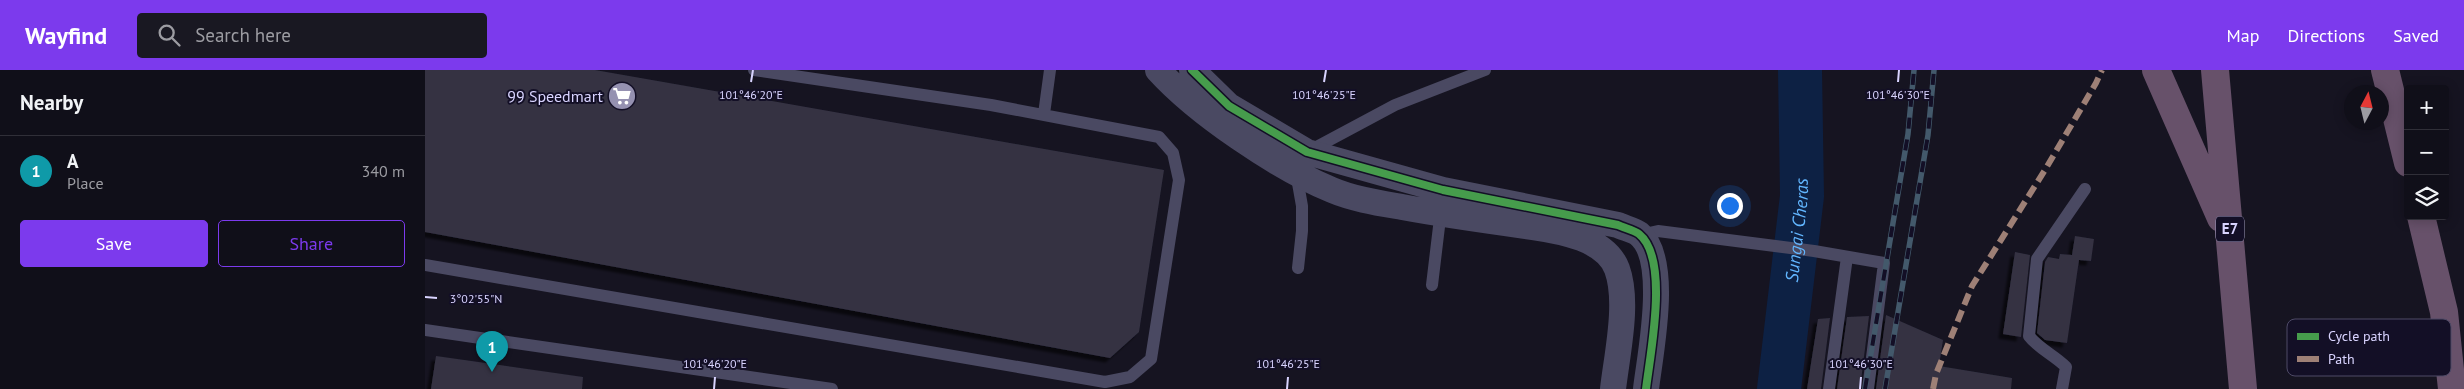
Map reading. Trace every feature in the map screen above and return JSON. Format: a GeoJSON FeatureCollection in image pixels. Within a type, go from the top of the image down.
{"type":"FeatureCollection","features":[{"type":"Feature","properties":{"kind":"highway"},"geometry":{"type":"LineString","coordinates":[[2156,70],[2231,240]]}},
{"type":"Feature","properties":{"kind":"highway","name":"E7"},"geometry":{"type":"LineString","coordinates":[[2215,70],[2243,389]]}},
{"type":"Feature","properties":{"kind":"highway"},"geometry":{"type":"LineString","coordinates":[[2385,70],[2404,148]]}},
{"type":"Feature","properties":{"kind":"highway"},"geometry":{"type":"LineString","coordinates":[[2422,220],[2445,319]]}},
{"type":"Feature","properties":{"kind":"highway"},"geometry":{"type":"LineString","coordinates":[[2451,376],[2452,389]]}},
{"type":"Feature","properties":{"kind":"street"},"geometry":{"type":"LineString","coordinates":[[1158,70],[1200,109],[1301,162]]}},
{"type":"Feature","properties":{"kind":"street"},"geometry":{"type":"LineString","coordinates":[[1192,70],[1229,106],[1301,162],[1333,191],[1374,202],[1442,202],[1618,225],[1640,235],[1653,257],[1657,300],[1646,389]]}},
{"type":"Feature","properties":{"kind":"street"},"geometry":{"type":"LineString","coordinates":[[1442,202],[1597,243],[1617,268],[1622,301],[1613,389]]}},
{"type":"Feature","properties":{"kind":"lane"},"geometry":{"type":"LineString","coordinates":[[425,265],[1105,382],[1130,377],[1151,359],[1179,180],[1173,153],[1159,137],[1044,114],[754,70]]}},
{"type":"Feature","properties":{"kind":"lane"},"geometry":{"type":"LineString","coordinates":[[1044,114],[1051,70]]}},
{"type":"Feature","properties":{"kind":"lane"},"geometry":{"type":"LineString","coordinates":[[1298,268],[1303,231],[1301,162],[1395,105],[1485,70]]}},
{"type":"Feature","properties":{"kind":"lane"},"geometry":{"type":"LineString","coordinates":[[2062,389],[2066,367],[2052,354],[2036,344],[2029,336],[2034,273],[2037,259],[2085,189]]}},
{"type":"Feature","properties":{"kind":"lane"},"geometry":{"type":"LineString","coordinates":[[1432,285],[1442,202]]}},
{"type":"Feature","properties":{"kind":"lane"},"geometry":{"type":"LineString","coordinates":[[1640,235],[1658,231],[1751,242],[1884,263],[1868,389]]}},
{"type":"Feature","properties":{"kind":"lane"},"geometry":{"type":"LineString","coordinates":[[1829,389],[1847,257]]}},
{"type":"Feature","properties":{"kind":"lane"},"geometry":{"type":"LineString","coordinates":[[425,330],[832,389]]}},
{"type":"Feature","properties":{"kind":"building"},"geometry":{"type":"Polygon","coordinates":[[[425,70],[595,70],[1164,170],[1139,332],[1110,358],[425,232],[425,70]]]}},
{"type":"Feature","properties":{"kind":"building"},"geometry":{"type":"Polygon","coordinates":[[[2075,236],[2094,239],[2091,261],[2079,260],[2067,343],[2045,340],[2037,333],[2045,262],[2048,257],[2059,259],[2060,254],[2072,255],[2075,236]]]}},
{"type":"Feature","properties":{"kind":"building"},"geometry":{"type":"Polygon","coordinates":[[[2015,252],[2030,255],[2021,337],[2003,334],[2015,252]]]}},
{"type":"Feature","properties":{"kind":"building"},"geometry":{"type":"Polygon","coordinates":[[[1886,315],[1943,340],[1939,366],[2012,378],[2011,389],[1876,389],[1886,315]]]}},
{"type":"Feature","properties":{"kind":"building"},"geometry":{"type":"Polygon","coordinates":[[[1869,316],[1860,389],[1837,389],[1847,317],[1869,316]]]}},
{"type":"Feature","properties":{"kind":"building"},"geometry":{"type":"Polygon","coordinates":[[[1830,318],[1821,389],[1807,389],[1818,319],[1830,318]]]}},
{"type":"Feature","properties":{"kind":"building"},"geometry":{"type":"Polygon","coordinates":[[[436,356],[583,377],[582,389],[431,389],[436,356]]]}},
{"type":"Feature","properties":{"kind":"waterway","name":"Sungai Cheras"},"geometry":{"type":"LineString","coordinates":[[1779,389],[1802,196],[1800,70]]}},
{"type":"Feature","properties":{"kind":"railway"},"geometry":{"type":"LineString","coordinates":[[1865,389],[1908,134],[1914,70]]}},
{"type":"Feature","properties":{"kind":"railway"},"geometry":{"type":"LineString","coordinates":[[1885,389],[1928,135],[1934,70]]}},
{"type":"Feature","properties":{"kind":"marked path"},"geometry":{"type":"LineString","coordinates":[[1933,389],[1936,374],[1972,286],[2045,170],[2102,70]]}},
{"type":"Feature","properties":{"kind":"cycle path"},"geometry":{"type":"LineString","coordinates":[[1192,70],[1229,106],[1307,152],[1443,190],[1618,225],[1639,234],[1648,246],[1654,264],[1656,285],[1654,331],[1646,389]]}},
{"type":"Feature","properties":{"kind":"place","name":"99 Speedmart"},"geometry":{"type":"Point","coordinates":[622,96]}},
{"type":"Feature","properties":{"kind":"place","name":"A"},"geometry":{"type":"Point","coordinates":[492,372]}}]}
